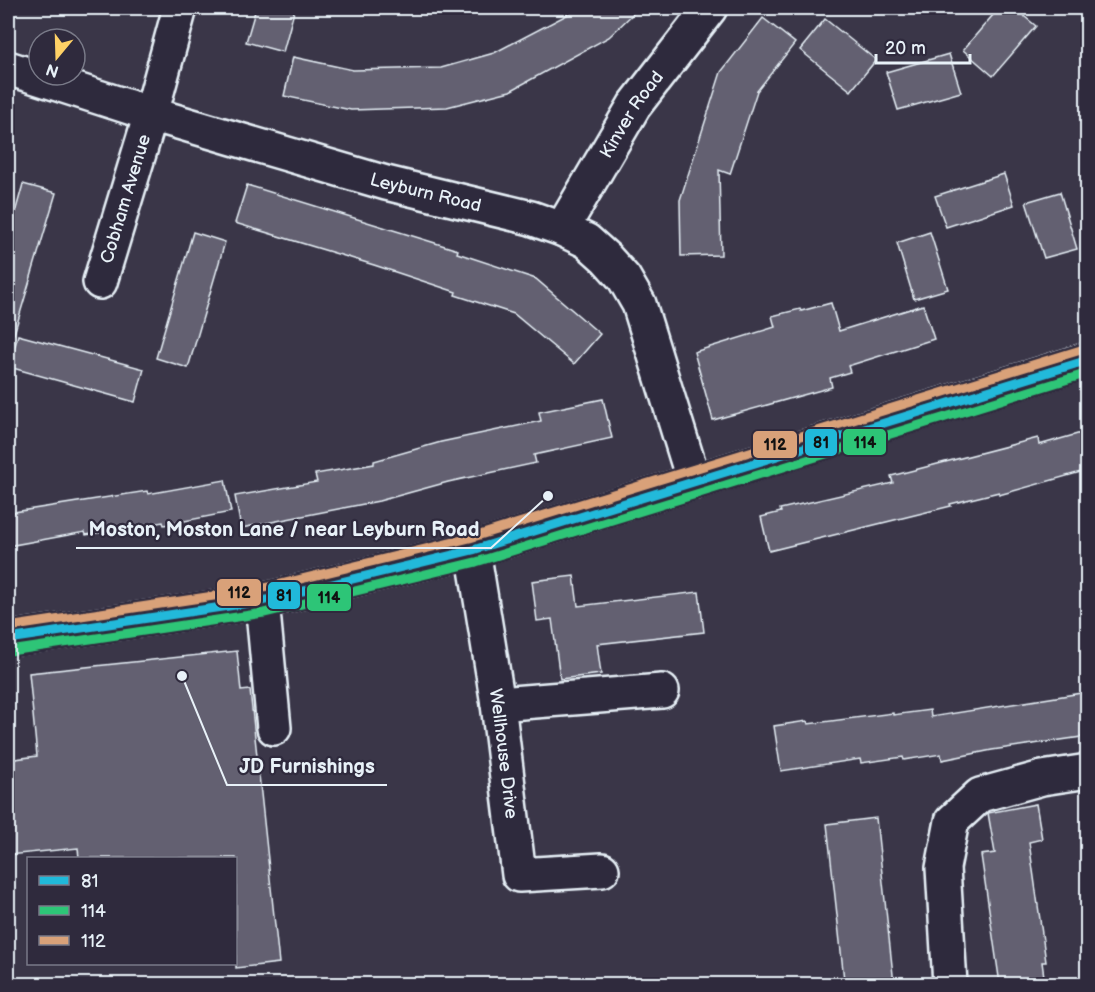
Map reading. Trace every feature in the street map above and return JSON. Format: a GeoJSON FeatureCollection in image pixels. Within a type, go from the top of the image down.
{"type":"FeatureCollection","features":[{"type":"Feature","properties":{"kind":"street","name":"Cobham Avenue"},"geometry":{"type":"LineString","coordinates":[[100,282],[151,114],[180,8]]}},
{"type":"Feature","properties":{"kind":"street","name":"Kinver Road"},"geometry":{"type":"LineString","coordinates":[[562,229],[634,106],[710,8]]}},
{"type":"Feature","properties":{"kind":"street","name":"Leyburn Road"},"geometry":{"type":"LineString","coordinates":[[8,68],[151,114],[386,183],[531,218],[588,241],[624,278],[639,304],[694,482]]}},
{"type":"Feature","properties":{"kind":"street"},"geometry":{"type":"LineString","coordinates":[[8,639],[262,601],[473,550],[1088,360]]}},
{"type":"Feature","properties":{"kind":"street","name":"Wellhouse Drive"},"geometry":{"type":"LineString","coordinates":[[473,550],[498,704],[519,875],[602,870]]}},
{"type":"Feature","properties":{"kind":"street"},"geometry":{"type":"LineString","coordinates":[[262,601],[274,728]]}},
{"type":"Feature","properties":{"kind":"street"},"geometry":{"type":"LineString","coordinates":[[498,704],[662,691]]}},
{"type":"Feature","properties":{"kind":"street"},"geometry":{"type":"LineString","coordinates":[[950,984],[943,868],[952,821],[980,795],[1042,778],[1088,771]]}},
{"type":"Feature","properties":{"kind":"building"},"geometry":{"type":"Polygon","coordinates":[[[256,8],[295,8],[283,52],[246,42],[256,8]]]}},
{"type":"Feature","properties":{"kind":"building"},"geometry":{"type":"Polygon","coordinates":[[[580,8],[639,8],[609,37],[510,91],[447,107],[351,110],[284,96],[293,57],[353,70],[441,68],[494,53],[580,8]]]}},
{"type":"Feature","properties":{"kind":"building"},"geometry":{"type":"Polygon","coordinates":[[[999,8],[1014,8],[1036,26],[993,76],[963,50],[999,8]]]}},
{"type":"Feature","properties":{"kind":"building"},"geometry":{"type":"Polygon","coordinates":[[[763,18],[795,43],[757,91],[730,174],[719,170],[721,255],[681,256],[680,200],[721,72],[763,18]]]}},
{"type":"Feature","properties":{"kind":"building"},"geometry":{"type":"Polygon","coordinates":[[[825,19],[876,60],[851,91],[800,50],[825,19]]]}},
{"type":"Feature","properties":{"kind":"building"},"geometry":{"type":"Polygon","coordinates":[[[949,54],[961,92],[898,110],[886,72],[949,54]]]}},
{"type":"Feature","properties":{"kind":"building"},"geometry":{"type":"Polygon","coordinates":[[[1004,174],[1014,205],[946,227],[935,196],[1004,174]]]}},
{"type":"Feature","properties":{"kind":"building"},"geometry":{"type":"Polygon","coordinates":[[[23,184],[56,193],[14,334],[8,333],[8,238],[23,184]]]}},
{"type":"Feature","properties":{"kind":"building"},"geometry":{"type":"Polygon","coordinates":[[[247,185],[458,250],[457,253],[536,279],[600,334],[574,364],[514,314],[374,265],[235,223],[247,185]]]}},
{"type":"Feature","properties":{"kind":"building"},"geometry":{"type":"Polygon","coordinates":[[[1060,192],[1077,249],[1044,258],[1026,202],[1060,192]]]}},
{"type":"Feature","properties":{"kind":"building"},"geometry":{"type":"Polygon","coordinates":[[[193,232],[225,242],[188,368],[156,358],[193,232]]]}},
{"type":"Feature","properties":{"kind":"building"},"geometry":{"type":"Polygon","coordinates":[[[930,232],[948,289],[914,299],[897,243],[930,232]]]}},
{"type":"Feature","properties":{"kind":"building"},"geometry":{"type":"Polygon","coordinates":[[[831,303],[839,331],[923,305],[934,339],[848,366],[850,372],[830,378],[832,387],[713,420],[694,352],[775,327],[772,316],[831,303]]]}},
{"type":"Feature","properties":{"kind":"building"},"geometry":{"type":"Polygon","coordinates":[[[18,335],[144,369],[135,402],[9,367],[18,335]]]}},
{"type":"Feature","properties":{"kind":"building"},"geometry":{"type":"Polygon","coordinates":[[[603,399],[612,438],[534,455],[536,463],[448,482],[379,501],[241,528],[235,496],[317,482],[315,474],[374,464],[374,461],[441,442],[541,421],[539,412],[603,399]]]}},
{"type":"Feature","properties":{"kind":"building"},"geometry":{"type":"Polygon","coordinates":[[[1088,431],[1088,470],[999,495],[999,492],[769,551],[761,517],[781,512],[780,509],[893,483],[891,476],[1038,438],[1039,445],[1088,431]]]}},
{"type":"Feature","properties":{"kind":"building"},"geometry":{"type":"Polygon","coordinates":[[[225,480],[231,512],[164,525],[163,522],[86,535],[85,532],[8,546],[8,513],[147,491],[148,494],[225,480]]]}},
{"type":"Feature","properties":{"kind":"building"},"geometry":{"type":"Polygon","coordinates":[[[574,576],[578,606],[699,592],[704,632],[597,644],[601,674],[560,679],[552,619],[537,621],[532,581],[574,576]]]}},
{"type":"Feature","properties":{"kind":"building"},"geometry":{"type":"Polygon","coordinates":[[[237,651],[241,691],[250,690],[279,963],[236,968],[237,857],[79,857],[78,848],[8,855],[8,760],[37,756],[29,673],[237,651]]]}},
{"type":"Feature","properties":{"kind":"building"},"geometry":{"type":"Polygon","coordinates":[[[1088,692],[1088,736],[942,760],[941,754],[904,760],[903,757],[861,763],[860,759],[781,771],[774,726],[930,710],[931,717],[1088,692]]]}},
{"type":"Feature","properties":{"kind":"building"},"geometry":{"type":"Polygon","coordinates":[[[1036,804],[1042,839],[1029,842],[1046,962],[1042,962],[1045,984],[1000,984],[981,855],[995,853],[988,813],[1036,804]]]}},
{"type":"Feature","properties":{"kind":"building"},"geometry":{"type":"Polygon","coordinates":[[[876,818],[894,984],[847,984],[844,980],[827,824],[876,818]]]}},
{"type":"Feature","properties":{"kind":"transit line","name":"112"},"geometry":{"type":"LineString","coordinates":[[8,627],[260,589],[470,538],[1084,349]]}},
{"type":"Feature","properties":{"kind":"transit line","name":"81"},"geometry":{"type":"LineString","coordinates":[[8,639],[262,601],[473,550],[1088,360]]}},
{"type":"Feature","properties":{"kind":"transit line","name":"114"},"geometry":{"type":"LineString","coordinates":[[10,651],[264,613],[476,562],[1088,373]]}},
{"type":"Feature","properties":{"kind":"place","name":"Moston, Moston Lane / near Leyburn Road"},"geometry":{"type":"Point","coordinates":[548,496]}},
{"type":"Feature","properties":{"kind":"place","name":"JD Furnishings"},"geometry":{"type":"Point","coordinates":[182,676]}}]}
